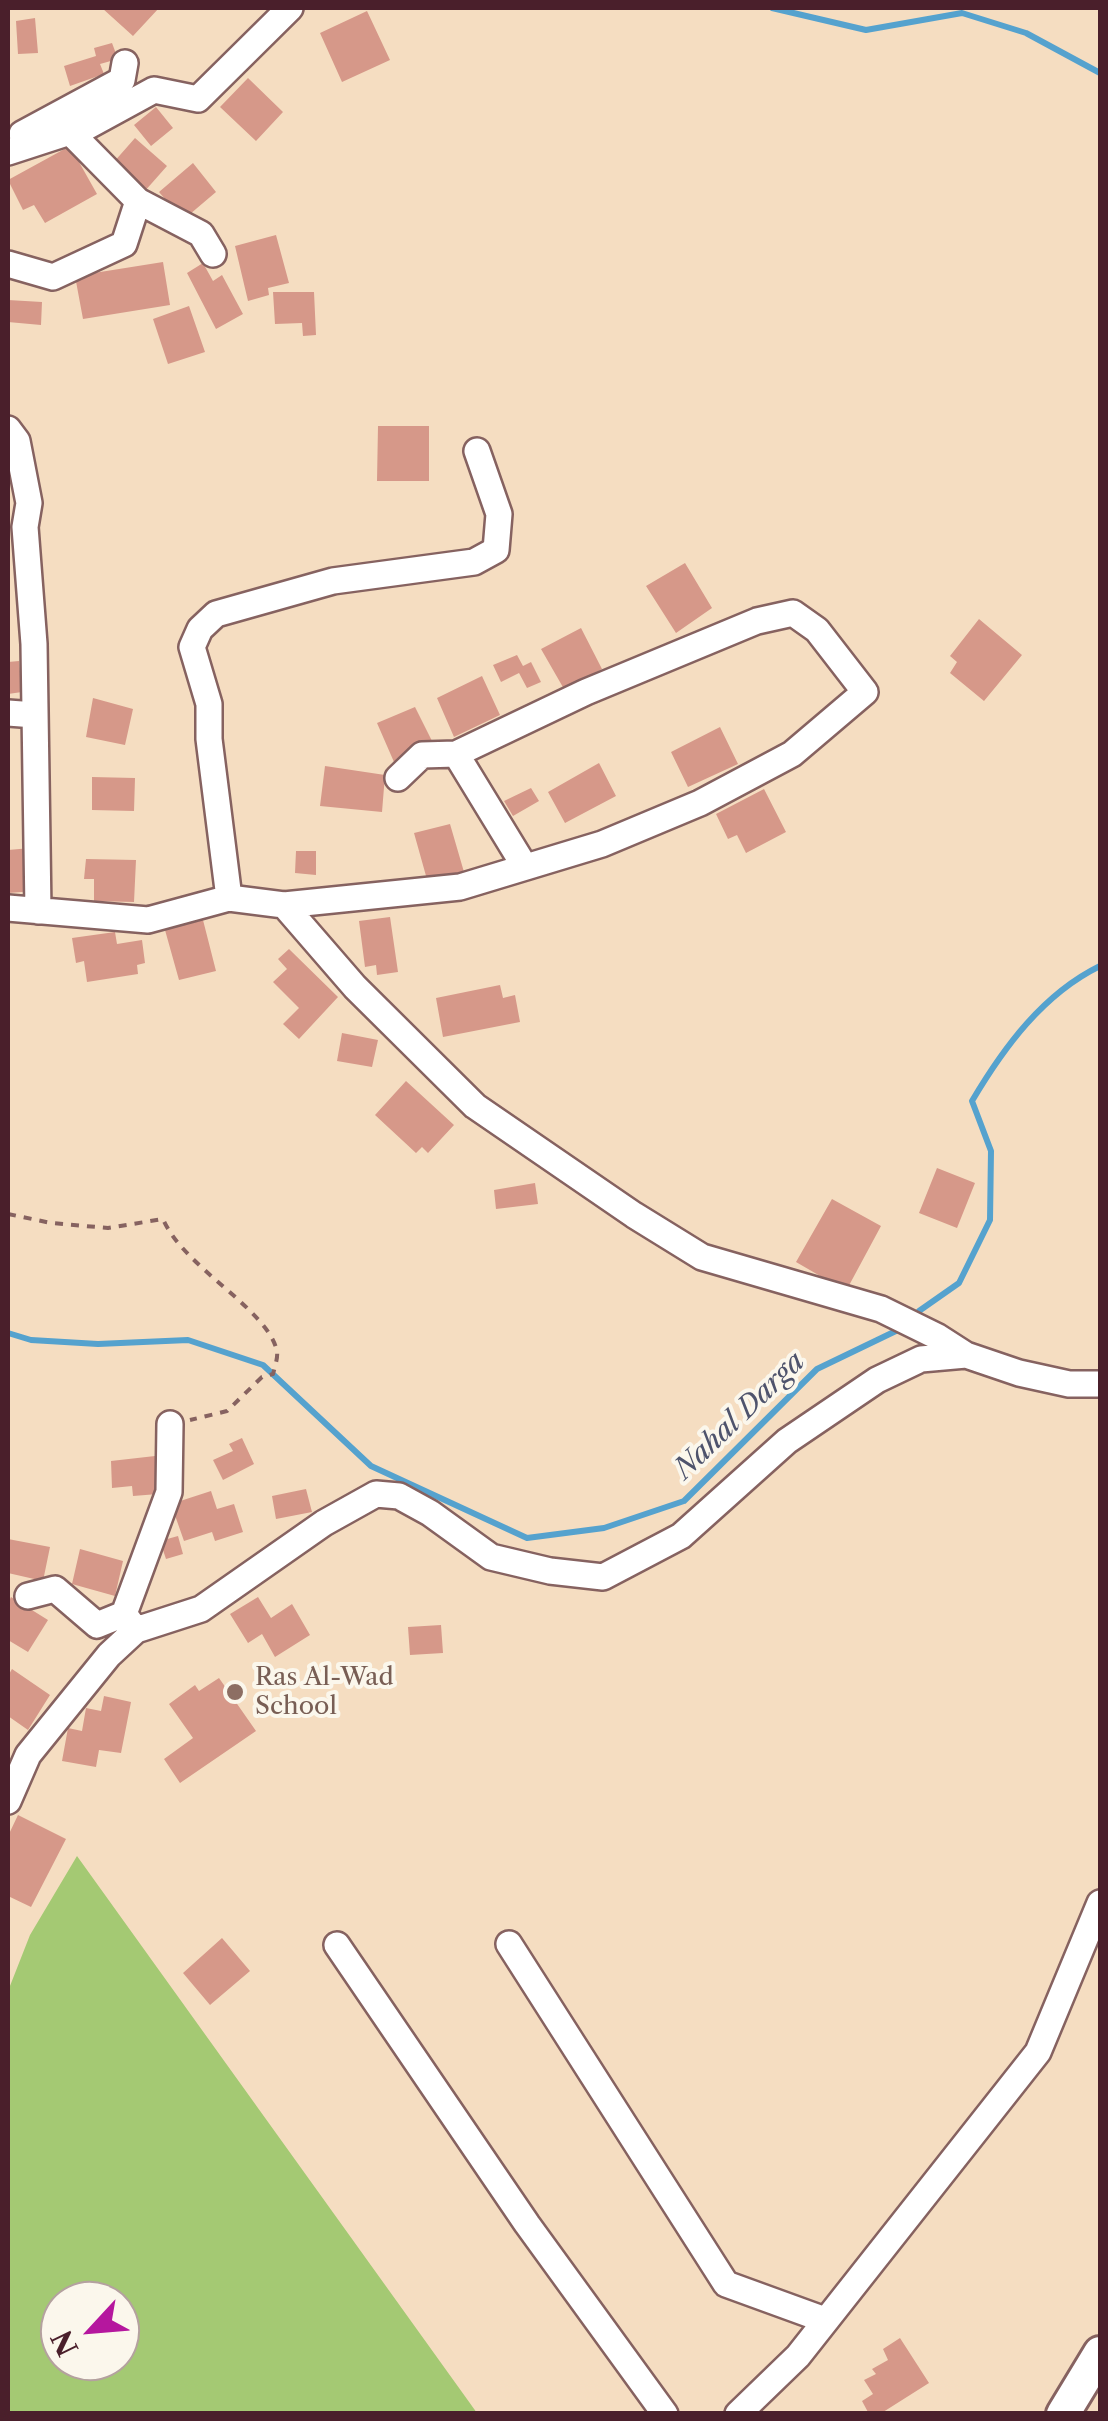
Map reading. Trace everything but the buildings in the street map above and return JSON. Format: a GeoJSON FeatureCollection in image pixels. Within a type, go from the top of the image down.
{"type":"FeatureCollection","features":[{"type":"Feature","properties":{"kind":"main road"},"geometry":{"type":"LineString","coordinates":[[1064,2414],[1100,2353]]}},
{"type":"Feature","properties":{"kind":"street"},"geometry":{"type":"LineString","coordinates":[[8,152],[88,126],[154,90],[198,99],[290,8]]}},
{"type":"Feature","properties":{"kind":"street"},"geometry":{"type":"LineString","coordinates":[[8,138],[122,80],[125,64]]}},
{"type":"Feature","properties":{"kind":"street"},"geometry":{"type":"LineString","coordinates":[[70,132],[138,201],[200,234],[213,254]]}},
{"type":"Feature","properties":{"kind":"street"},"geometry":{"type":"LineString","coordinates":[[8,264],[53,278],[124,244],[138,201]]}},
{"type":"Feature","properties":{"kind":"street"},"geometry":{"type":"LineString","coordinates":[[8,429],[17,441],[29,503],[16,535],[34,644],[38,911]]}},
{"type":"Feature","properties":{"kind":"street"},"geometry":{"type":"LineString","coordinates":[[229,898],[208,704],[192,647],[200,629],[216,614],[333,580],[474,562],[496,550],[498,514],[478,451]]}},
{"type":"Feature","properties":{"kind":"street"},"geometry":{"type":"LineString","coordinates":[[8,908],[148,920],[229,898],[284,905],[460,887],[602,844],[700,803],[792,754],[865,692],[816,630],[793,613],[756,621],[586,692],[456,754],[422,755],[398,778]]}},
{"type":"Feature","properties":{"kind":"street"},"geometry":{"type":"LineString","coordinates":[[8,713],[35,715]]}},
{"type":"Feature","properties":{"kind":"street"},"geometry":{"type":"LineString","coordinates":[[456,754],[524,867]]}},
{"type":"Feature","properties":{"kind":"street"},"geometry":{"type":"LineString","coordinates":[[284,905],[355,987],[476,1106],[634,1216],[702,1257],[882,1309],[966,1355],[1069,1384],[1100,1384]]}},
{"type":"Feature","properties":{"kind":"street"},"geometry":{"type":"LineString","coordinates":[[28,1596],[55,1589],[97,1625],[201,1609],[324,1523],[376,1494],[399,1496],[430,1513],[492,1558],[550,1571],[603,1577],[682,1536],[787,1442],[877,1380],[922,1359],[966,1355]]}},
{"type":"Feature","properties":{"kind":"street"},"geometry":{"type":"LineString","coordinates":[[8,1801],[28,1755],[130,1622],[169,1492],[170,1424]]}},
{"type":"Feature","properties":{"kind":"street"},"geometry":{"type":"LineString","coordinates":[[738,2414],[798,2356],[1038,2052],[1100,1903]]}},
{"type":"Feature","properties":{"kind":"street"},"geometry":{"type":"LineString","coordinates":[[337,1944],[527,2224],[665,2414]]}},
{"type":"Feature","properties":{"kind":"street"},"geometry":{"type":"LineString","coordinates":[[509,1944],[726,2284],[825,2320]]}},
{"type":"Feature","properties":{"kind":"path"},"geometry":{"type":"LineString","coordinates":[[8,1214],[52,1224],[108,1228],[163,1220],[170,1236],[242,1304],[270,1337],[278,1355],[273,1374],[262,1378],[227,1411],[170,1424]]}},
{"type":"Feature","properties":{"kind":"green space"},"geometry":{"type":"Polygon","coordinates":[[[77,1856],[477,2413],[8,2413],[8,1991],[30,1935],[77,1856]]]}},
{"type":"Feature","properties":{"kind":"waterway","name":"Nahal Darga"},"geometry":{"type":"LineString","coordinates":[[772,8],[866,30],[962,13],[1026,33],[1100,73]]}},
{"type":"Feature","properties":{"kind":"waterway","name":"Nahal Darga"},"geometry":{"type":"LineString","coordinates":[[919,1311],[959,1283],[990,1220],[991,1151],[972,1101],[997,1061],[1043,1007],[1060,991],[1100,966]]}},
{"type":"Feature","properties":{"kind":"waterway","name":"Nahal Darga"},"geometry":{"type":"LineString","coordinates":[[8,1333],[31,1340],[98,1344],[188,1340],[263,1365],[371,1466],[527,1538],[604,1528],[684,1501],[817,1369],[900,1329]]}},
{"type":"Feature","properties":{"kind":"place","name":"Ras Al-Wad School"},"geometry":{"type":"Point","coordinates":[235,1692]}}]}
